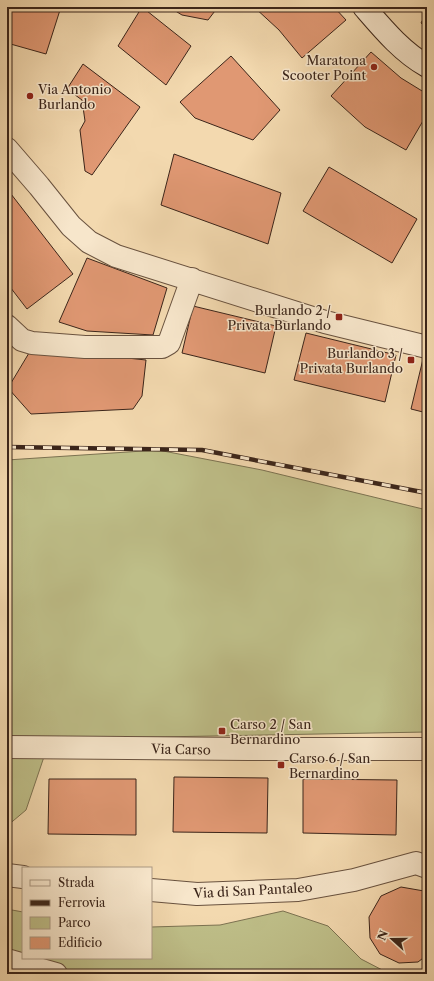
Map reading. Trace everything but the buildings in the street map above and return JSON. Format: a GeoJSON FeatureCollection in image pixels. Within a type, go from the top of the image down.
{"type":"FeatureCollection","features":[{"type":"Feature","properties":{"kind":"street"},"geometry":{"type":"LineString","coordinates":[[364,7],[395,42],[427,66]]}},
{"type":"Feature","properties":{"kind":"street"},"geometry":{"type":"LineString","coordinates":[[7,149],[71,226],[89,242],[102,250],[116,256],[325,322],[427,347]]}},
{"type":"Feature","properties":{"kind":"street"},"geometry":{"type":"LineString","coordinates":[[7,326],[22,340],[32,343],[85,347],[162,347],[169,342],[192,279]]}},
{"type":"Feature","properties":{"kind":"street","name":"Via Carso"},"geometry":{"type":"LineString","coordinates":[[7,747],[248,750],[427,749]]}},
{"type":"Feature","properties":{"kind":"street","name":"Via di San Pantaleo"},"geometry":{"type":"LineString","coordinates":[[152,890],[197,894],[298,890],[354,880],[416,863],[427,867]]}},
{"type":"Feature","properties":{"kind":"street"},"geometry":{"type":"LineString","coordinates":[[7,875],[22,877]]}},
{"type":"Feature","properties":{"kind":"street"},"geometry":{"type":"LineString","coordinates":[[7,960],[56,974]]}},
{"type":"Feature","properties":{"kind":"green space"},"geometry":{"type":"Polygon","coordinates":[[[158,450],[262,470],[427,510],[427,732],[50,739],[26,810],[7,826],[7,460],[158,450]]]}},
{"type":"Feature","properties":{"kind":"green space"},"geometry":{"type":"Polygon","coordinates":[[[7,906],[12,910],[22,912],[22,959],[152,959],[152,927],[220,925],[283,911],[328,926],[361,959],[390,974],[7,974],[7,906]]]}},
{"type":"Feature","properties":{"kind":"railway"},"geometry":{"type":"LineString","coordinates":[[7,447],[202,450],[427,493]]}},
{"type":"Feature","properties":{"kind":"place","name":"Maratona Scooter Point"},"geometry":{"type":"Point","coordinates":[374,67]}},
{"type":"Feature","properties":{"kind":"place","name":"Via Antonio Burlando"},"geometry":{"type":"Point","coordinates":[30,96]}},
{"type":"Feature","properties":{"kind":"place","name":"Burlando 2 / Privata Burlando"},"geometry":{"type":"Point","coordinates":[339,317]}},
{"type":"Feature","properties":{"kind":"place","name":"Burlando 3 / Privata Burlando"},"geometry":{"type":"Point","coordinates":[411,360]}},
{"type":"Feature","properties":{"kind":"place","name":"Carso 2 / San Bernardino"},"geometry":{"type":"Point","coordinates":[222,731]}},
{"type":"Feature","properties":{"kind":"place","name":"Carso 6 / San Bernardino"},"geometry":{"type":"Point","coordinates":[281,765]}}]}
